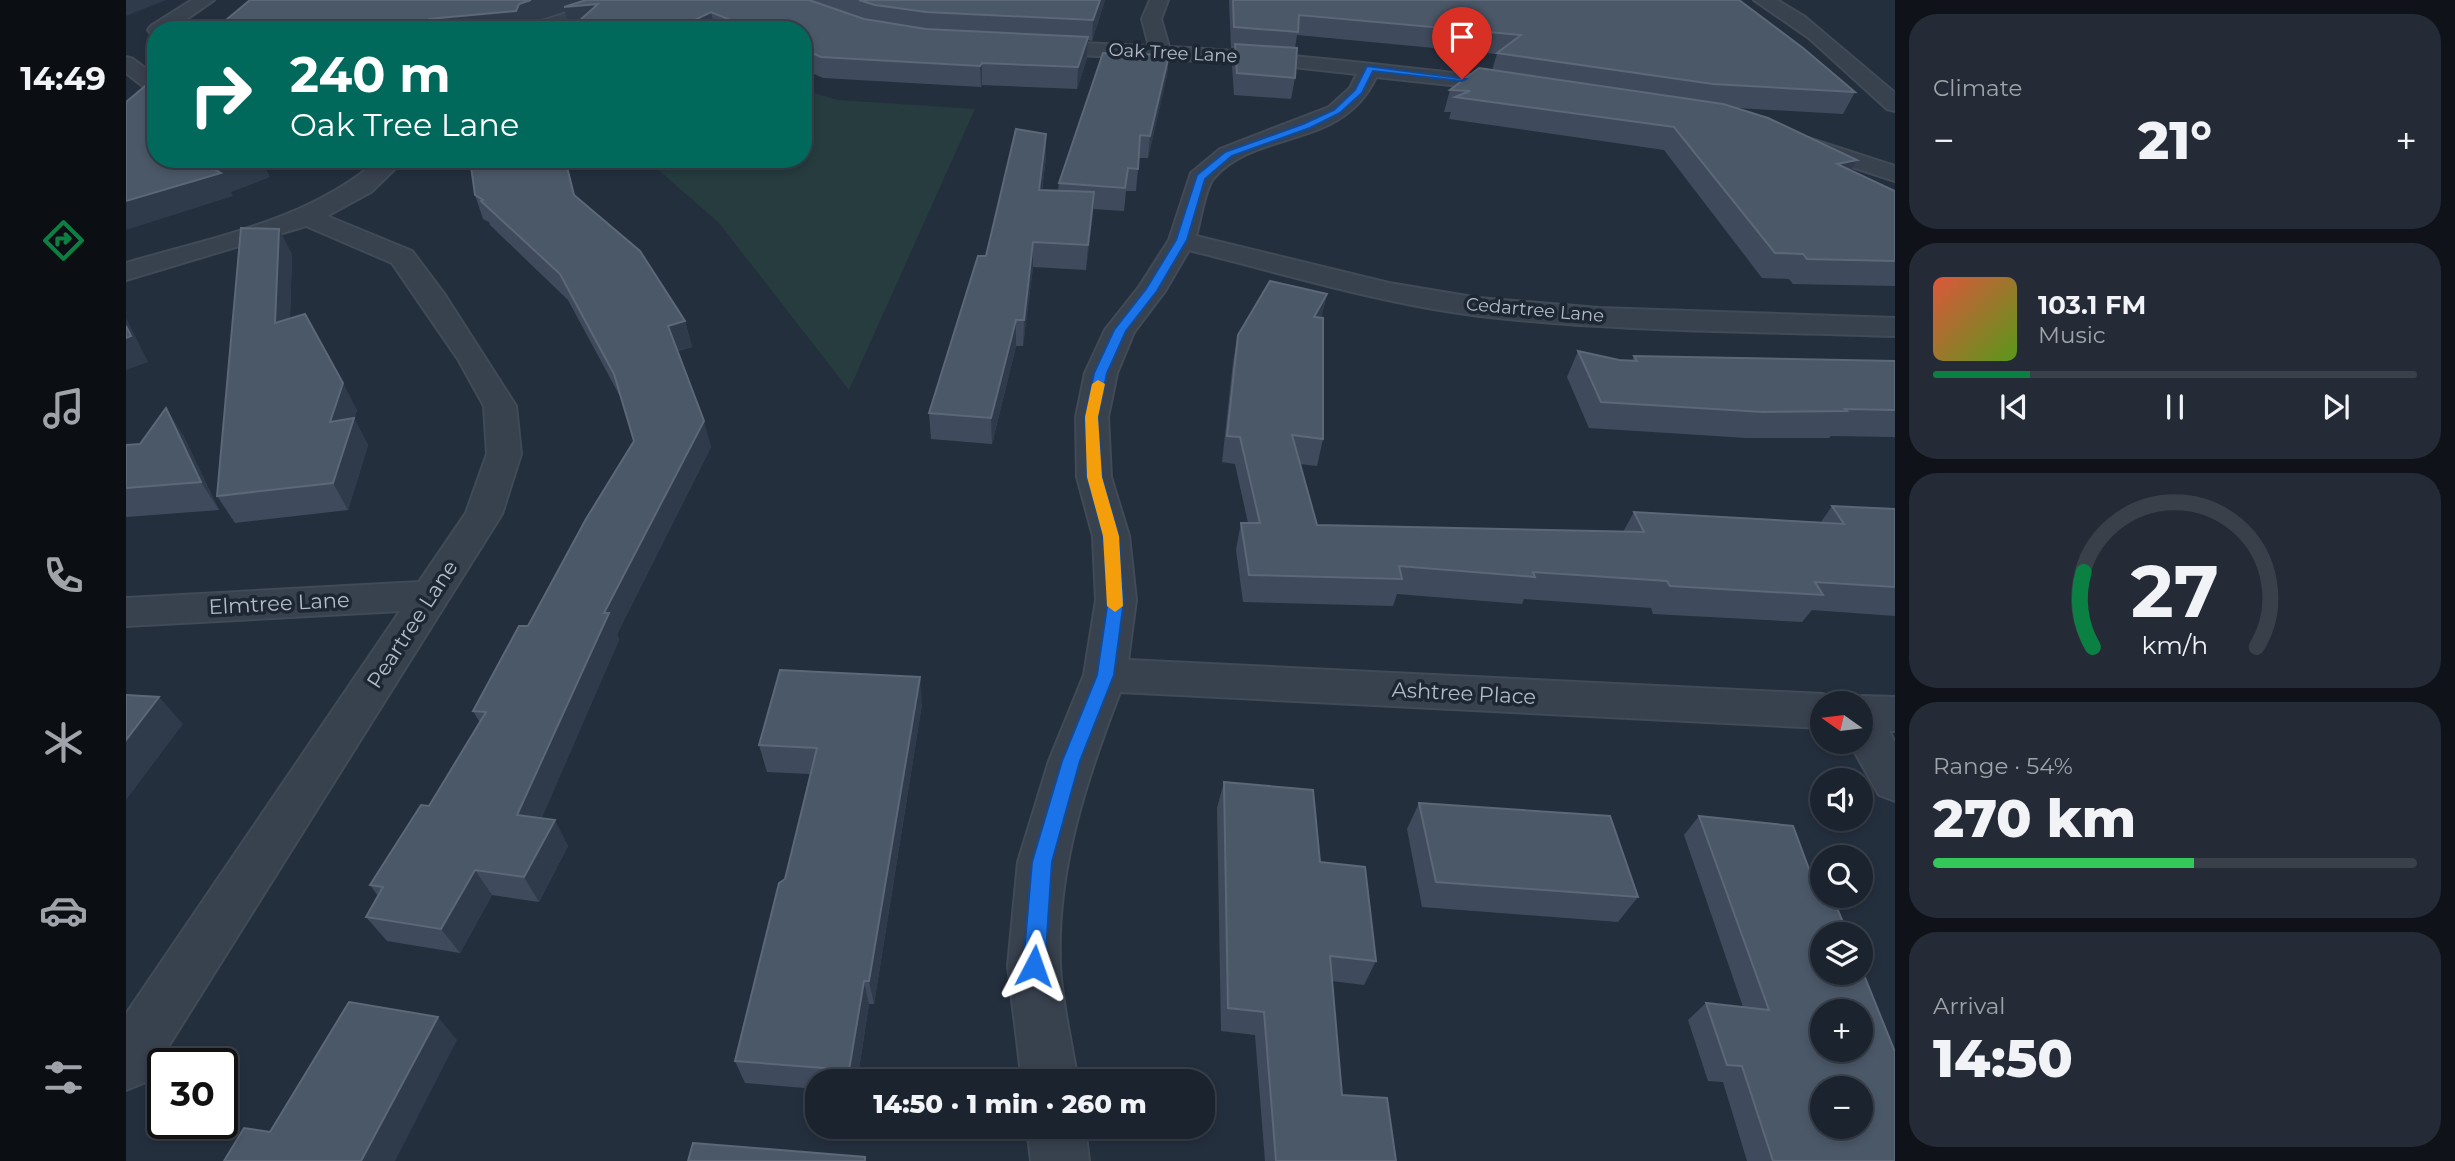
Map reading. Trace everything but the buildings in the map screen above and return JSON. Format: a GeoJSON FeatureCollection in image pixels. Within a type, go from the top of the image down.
{"type":"FeatureCollection","features":[{"type":"Feature","properties":{"kind":"street"},"geometry":{"type":"LineString","coordinates":[[170,21],[205,0]]}},
{"type":"Feature","properties":{"kind":"street"},"geometry":{"type":"LineString","coordinates":[[560,21],[624,0]]}},
{"type":"Feature","properties":{"kind":"street"},"geometry":{"type":"LineString","coordinates":[[1159,0],[1151,12],[1151,31],[1161,51]]}},
{"type":"Feature","properties":{"kind":"street"},"geometry":{"type":"LineString","coordinates":[[1763,0],[1783,9],[1895,104]]}},
{"type":"Feature","properties":{"kind":"street","name":"Oak Tree Lane"},"geometry":{"type":"LineString","coordinates":[[1013,46],[1161,51],[1370,68],[1534,88]]}},
{"type":"Feature","properties":{"kind":"street"},"geometry":{"type":"LineString","coordinates":[[126,63],[147,90]]}},
{"type":"Feature","properties":{"kind":"street"},"geometry":{"type":"LineString","coordinates":[[1048,1069],[1034,966],[1042,862],[1071,761],[1105,675],[1116,600],[1111,536],[1094,477],[1092,417],[1101,373],[1120,330],[1151,291],[1182,240],[1200,178],[1228,154],[1306,126],[1337,111],[1359,91],[1370,68]]}},
{"type":"Feature","properties":{"kind":"street"},"geometry":{"type":"LineString","coordinates":[[1787,138],[1895,174]]}},
{"type":"Feature","properties":{"kind":"street"},"geometry":{"type":"LineString","coordinates":[[126,272],[307,217],[362,187],[383,168]]}},
{"type":"Feature","properties":{"kind":"street","name":"Peartree Lane"},"geometry":{"type":"LineString","coordinates":[[126,1062],[484,514],[504,454],[500,406],[452,327],[402,257],[307,217]]}},
{"type":"Feature","properties":{"kind":"street","name":"Cedartree Lane"},"geometry":{"type":"LineString","coordinates":[[1182,240],[1389,292],[1479,307],[1600,317],[1895,327]]}},
{"type":"Feature","properties":{"kind":"street","name":"Elmtree Lane"},"geometry":{"type":"LineString","coordinates":[[126,612],[431,595]]}},
{"type":"Feature","properties":{"kind":"street","name":"Ashtree Place"},"geometry":{"type":"LineString","coordinates":[[1105,675],[1810,711]]}},
{"type":"Feature","properties":{"kind":"street"},"geometry":{"type":"LineString","coordinates":[[1873,713],[1895,714]]}},
{"type":"Feature","properties":{"kind":"street"},"geometry":{"type":"LineString","coordinates":[[1873,744],[1895,782]]}},
{"type":"Feature","properties":{"kind":"street"},"geometry":{"type":"LineString","coordinates":[[1057,1139],[1060,1161]]}},
{"type":"Feature","properties":{"kind":"green space"},"geometry":{"type":"Polygon","coordinates":[[[812,93],[838,100],[975,109],[849,390],[719,223],[656,168],[812,168],[812,93]]]}},
{"type":"Feature","properties":{"kind":"slow traffic"},"geometry":{"type":"LineString","coordinates":[[1098,384],[1092,417],[1094,477],[1111,536],[1115,606]]}},
{"type":"Feature","properties":{"kind":"route"},"geometry":{"type":"LineString","coordinates":[[1034,966],[1042,862],[1071,761],[1105,675],[1116,600],[1111,536],[1094,477],[1092,417],[1101,373],[1120,330],[1151,291],[1182,240],[1200,178],[1228,154],[1306,126],[1337,111],[1359,91],[1370,68],[1462,79]]}}]}
